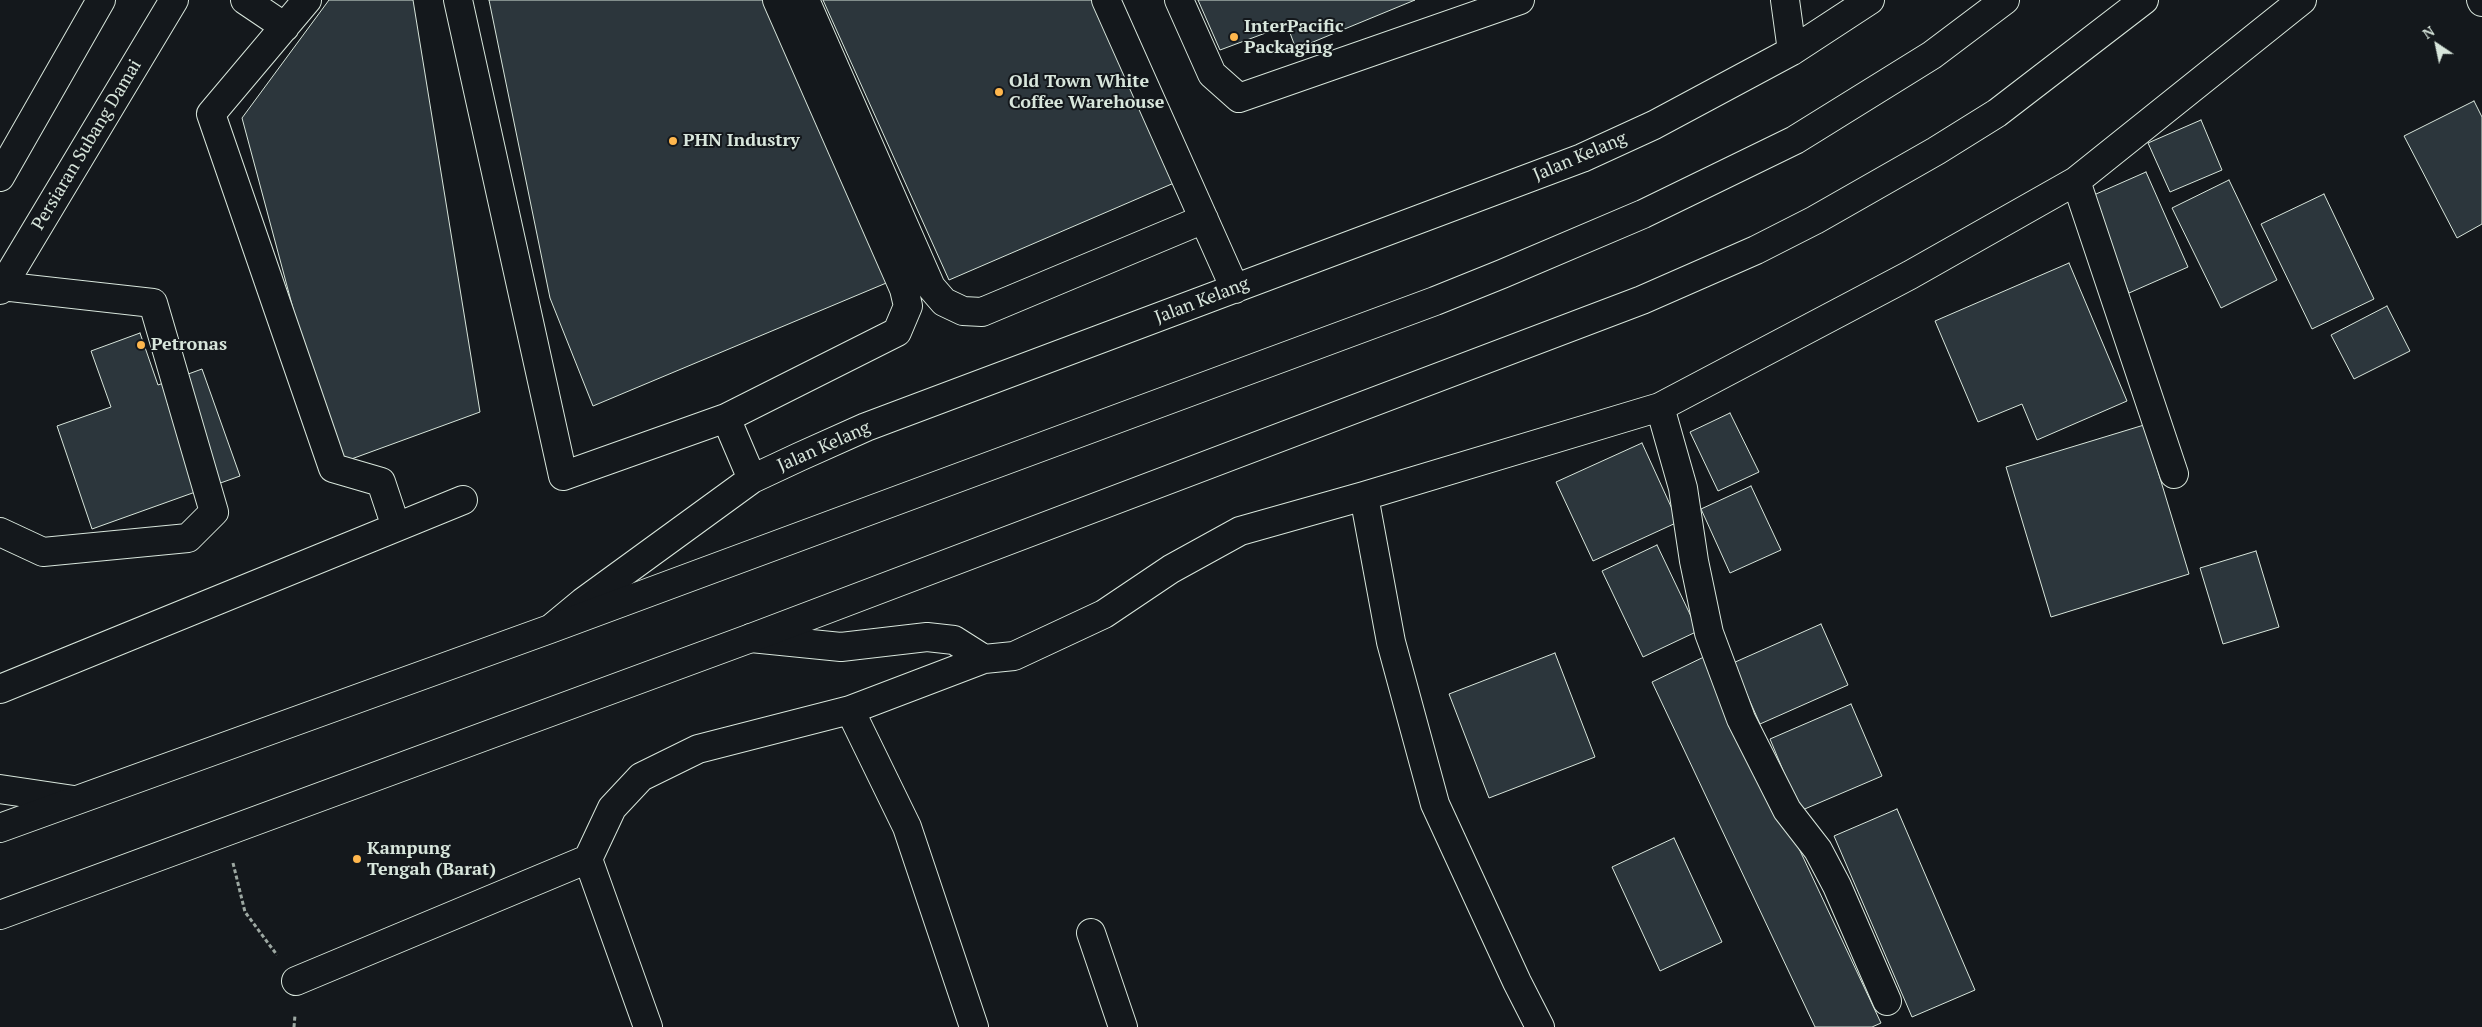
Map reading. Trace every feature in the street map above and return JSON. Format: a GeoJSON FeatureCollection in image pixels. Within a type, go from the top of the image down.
{"type":"FeatureCollection","features":[{"type":"Feature","properties":{"kind":"main road"},"geometry":{"type":"LineString","coordinates":[[0,177],[101,0]]}},
{"type":"Feature","properties":{"kind":"main road","name":"Persiaran Subang Damai"},"geometry":{"type":"LineString","coordinates":[[1,288],[174,0]]}},
{"type":"Feature","properties":{"kind":"main road"},"geometry":{"type":"LineString","coordinates":[[245,0],[285,27]]}},
{"type":"Feature","properties":{"kind":"main road"},"geometry":{"type":"LineString","coordinates":[[307,0],[211,114],[333,468],[381,482],[396,527]]}},
{"type":"Feature","properties":{"kind":"main road"},"geometry":{"type":"LineString","coordinates":[[458,0],[563,476],[726,418],[897,332],[908,306],[904,289],[777,0]]}},
{"type":"Feature","properties":{"kind":"main road"},"geometry":{"type":"LineString","coordinates":[[805,0],[931,287],[944,302],[963,311],[982,312],[1204,219]]}},
{"type":"Feature","properties":{"kind":"main road"},"geometry":{"type":"LineString","coordinates":[[1106,0],[1235,289]]}},
{"type":"Feature","properties":{"kind":"main road"},"geometry":{"type":"LineString","coordinates":[[1179,0],[1212,74],[1239,98],[1520,0]]}},
{"type":"Feature","properties":{"kind":"main road"},"geometry":{"type":"LineString","coordinates":[[1784,0],[1792,52]]}},
{"type":"Feature","properties":{"kind":"main road","name":"Jalan Kelang"},"geometry":{"type":"LineString","coordinates":[[550,629],[583,602],[752,479],[866,427],[1582,158],[1654,125],[1792,52],[1870,0]]}},
{"type":"Feature","properties":{"kind":"main road"},"geometry":{"type":"LineString","coordinates":[[0,828],[550,629],[1435,301],[1643,214],[1795,140],[1932,55],[2005,0]]}},
{"type":"Feature","properties":{"kind":"main road"},"geometry":{"type":"LineString","coordinates":[[0,916],[225,831],[751,638],[1586,323],[1756,250],[1879,185],[1998,113],[2144,0]]}},
{"type":"Feature","properties":{"kind":"main road"},"geometry":{"type":"LineString","coordinates":[[296,981],[588,860],[612,808],[641,776],[698,749],[850,710],[984,659],[1014,656],[1104,614],[1171,569],[1240,531],[1364,496],[1660,407],[1910,275],[2076,180],[2302,0]]}},
{"type":"Feature","properties":{"kind":"main road"},"geometry":{"type":"LineString","coordinates":[[2076,180],[2174,474]]}},
{"type":"Feature","properties":{"kind":"main road"},"geometry":{"type":"LineString","coordinates":[[0,532],[43,552],[188,538],[214,512],[153,303],[1,288]]}},
{"type":"Feature","properties":{"kind":"main road"},"geometry":{"type":"LineString","coordinates":[[1660,407],[1683,488],[1694,562],[1709,633],[1741,719],[1788,810],[1818,850],[1838,886],[1887,1001]]}},
{"type":"Feature","properties":{"kind":"main road"},"geometry":{"type":"LineString","coordinates":[[726,418],[752,479]]}},
{"type":"Feature","properties":{"kind":"main road"},"geometry":{"type":"LineString","coordinates":[[1364,496],[1391,642],[1435,804],[1517,982],[1540,1027]]}},
{"type":"Feature","properties":{"kind":"main road"},"geometry":{"type":"LineString","coordinates":[[0,689],[462,500]]}},
{"type":"Feature","properties":{"kind":"main road"},"geometry":{"type":"LineString","coordinates":[[751,638],[842,647],[927,638],[954,640],[984,659]]}},
{"type":"Feature","properties":{"kind":"main road"},"geometry":{"type":"LineString","coordinates":[[850,710],[907,827],[974,1027]]}},
{"type":"Feature","properties":{"kind":"main road"},"geometry":{"type":"LineString","coordinates":[[0,789],[74,800]]}},
{"type":"Feature","properties":{"kind":"main road"},"geometry":{"type":"LineString","coordinates":[[588,860],[648,1027]]}},
{"type":"Feature","properties":{"kind":"main road"},"geometry":{"type":"LineString","coordinates":[[1091,933],[1123,1027]]}},
{"type":"Feature","properties":{"kind":"path"},"geometry":{"type":"LineString","coordinates":[[225,831],[245,912],[296,981]]}},
{"type":"Feature","properties":{"kind":"building"},"geometry":{"type":"Polygon","coordinates":[[[329,0],[413,0],[480,412],[335,465],[242,118],[329,0]]]}},
{"type":"Feature","properties":{"kind":"building","name":"PHN Industry"},"geometry":{"type":"Polygon","coordinates":[[[489,0],[766,0],[891,281],[593,406],[550,298],[489,0]]]}},
{"type":"Feature","properties":{"kind":"building","name":"Old Town White Coffee Warehouse"},"geometry":{"type":"Polygon","coordinates":[[[823,0],[1092,0],[1174,183],[949,280],[823,0]]]}},
{"type":"Feature","properties":{"kind":"building","name":"InterPacific Packaging"},"geometry":{"type":"Polygon","coordinates":[[[1198,0],[1415,0],[1296,49],[1287,25],[1220,50],[1198,0]]]}},
{"type":"Feature","properties":{"kind":"building"},"geometry":{"type":"Polygon","coordinates":[[[2474,101],[2482,117],[2482,224],[2457,238],[2404,136],[2474,101]]]}},
{"type":"Feature","properties":{"kind":"building"},"geometry":{"type":"Polygon","coordinates":[[[2201,120],[2222,170],[2170,192],[2148,143],[2201,120]]]}},
{"type":"Feature","properties":{"kind":"building"},"geometry":{"type":"Polygon","coordinates":[[[2146,172],[2188,267],[2129,293],[2087,198],[2146,172]]]}},
{"type":"Feature","properties":{"kind":"building"},"geometry":{"type":"Polygon","coordinates":[[[2229,180],[2277,280],[2221,308],[2172,208],[2229,180]]]}},
{"type":"Feature","properties":{"kind":"building"},"geometry":{"type":"Polygon","coordinates":[[[2324,194],[2374,299],[2312,329],[2261,224],[2324,194]]]}},
{"type":"Feature","properties":{"kind":"building"},"geometry":{"type":"Polygon","coordinates":[[[2069,263],[2127,401],[2037,440],[2022,404],[1978,422],[1935,321],[2069,263]]]}},
{"type":"Feature","properties":{"kind":"building"},"geometry":{"type":"Polygon","coordinates":[[[2387,306],[2410,351],[2354,379],[2331,335],[2387,306]]]}},
{"type":"Feature","properties":{"kind":"building"},"geometry":{"type":"Polygon","coordinates":[[[140,333],[158,385],[202,369],[240,476],[92,529],[57,426],[111,407],[91,351],[140,333]]]}},
{"type":"Feature","properties":{"kind":"building"},"geometry":{"type":"Polygon","coordinates":[[[1730,413],[1759,472],[1718,491],[1690,432],[1730,413]]]}},
{"type":"Feature","properties":{"kind":"building"},"geometry":{"type":"Polygon","coordinates":[[[2144,425],[2189,574],[2051,617],[2006,467],[2144,425]]]}},
{"type":"Feature","properties":{"kind":"building"},"geometry":{"type":"Polygon","coordinates":[[[1642,443],[1678,522],[1593,561],[1556,482],[1642,443]]]}},
{"type":"Feature","properties":{"kind":"building"},"geometry":{"type":"Polygon","coordinates":[[[1751,486],[1781,550],[1730,573],[1701,509],[1751,486]]]}},
{"type":"Feature","properties":{"kind":"building"},"geometry":{"type":"Polygon","coordinates":[[[1657,545],[1698,631],[1643,657],[1602,571],[1657,545]]]}},
{"type":"Feature","properties":{"kind":"building"},"geometry":{"type":"Polygon","coordinates":[[[2256,551],[2279,627],[2223,644],[2200,568],[2256,551]]]}},
{"type":"Feature","properties":{"kind":"building"},"geometry":{"type":"Polygon","coordinates":[[[1821,624],[1848,685],[1760,724],[1733,663],[1821,624]]]}},
{"type":"Feature","properties":{"kind":"building"},"geometry":{"type":"Polygon","coordinates":[[[1555,653],[1595,757],[1489,798],[1449,694],[1555,653]]]}},
{"type":"Feature","properties":{"kind":"building"},"geometry":{"type":"Polygon","coordinates":[[[1708,655],[1881,1023],[1872,1027],[1815,1027],[1652,682],[1708,655]]]}},
{"type":"Feature","properties":{"kind":"building"},"geometry":{"type":"Polygon","coordinates":[[[1851,704],[1882,776],[1800,811],[1770,739],[1851,704]]]}},
{"type":"Feature","properties":{"kind":"building"},"geometry":{"type":"Polygon","coordinates":[[[1897,809],[1975,990],[1912,1017],[1834,836],[1897,809]]]}},
{"type":"Feature","properties":{"kind":"building"},"geometry":{"type":"Polygon","coordinates":[[[1674,838],[1722,942],[1660,971],[1612,867],[1674,838]]]}},
{"type":"Feature","properties":{"kind":"place","name":"InterPacific Packaging"},"geometry":{"type":"Point","coordinates":[1234,37]}},
{"type":"Feature","properties":{"kind":"place","name":"Old Town White Coffee Warehouse"},"geometry":{"type":"Point","coordinates":[999,92]}},
{"type":"Feature","properties":{"kind":"place","name":"PHN Industry"},"geometry":{"type":"Point","coordinates":[673,141]}},
{"type":"Feature","properties":{"kind":"place","name":"Petronas"},"geometry":{"type":"Point","coordinates":[141,345]}},
{"type":"Feature","properties":{"kind":"place","name":"Kampung Tengah (Barat)"},"geometry":{"type":"Point","coordinates":[357,859]}}]}
